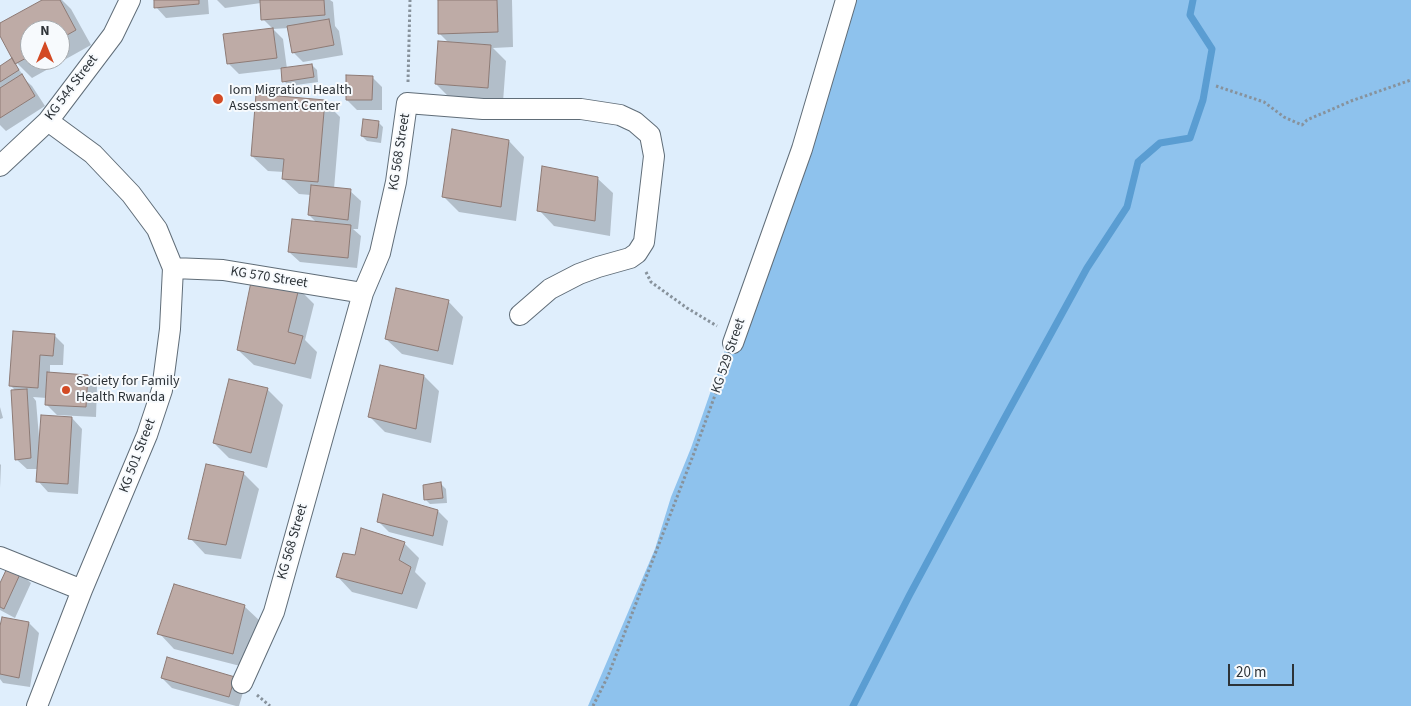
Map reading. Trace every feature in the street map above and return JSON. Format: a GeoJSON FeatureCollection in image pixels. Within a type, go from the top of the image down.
{"type":"FeatureCollection","features":[{"type":"Feature","properties":{"kind":"street","name":"KG 544 Street"},"geometry":{"type":"LineString","coordinates":[[0,166],[48,121],[113,35],[130,0]]}},
{"type":"Feature","properties":{"kind":"street","name":"KG 529 Street"},"geometry":{"type":"LineString","coordinates":[[733,343],[802,149],[846,0]]}},
{"type":"Feature","properties":{"kind":"street","name":"KG 568 Street"},"geometry":{"type":"LineString","coordinates":[[242,683],[274,612],[364,294],[380,253],[394,191],[407,103],[482,109],[580,109],[620,115],[635,122],[650,135],[654,156],[644,242],[638,253]]}},
{"type":"Feature","properties":{"kind":"street","name":"KG 501 Street"},"geometry":{"type":"LineString","coordinates":[[37,706],[82,590],[148,435],[162,390],[170,329],[173,268],[157,230],[131,194],[93,154],[48,121]]}},
{"type":"Feature","properties":{"kind":"street"},"geometry":{"type":"LineString","coordinates":[[520,316],[550,289],[592,269],[630,258],[638,253]]}},
{"type":"Feature","properties":{"kind":"street","name":"KG 570 Street"},"geometry":{"type":"LineString","coordinates":[[173,268],[223,270],[364,294]]}},
{"type":"Feature","properties":{"kind":"street"},"geometry":{"type":"LineString","coordinates":[[0,557],[82,590]]}},
{"type":"Feature","properties":{"kind":"path"},"geometry":{"type":"LineString","coordinates":[[407,103],[410,0]]}},
{"type":"Feature","properties":{"kind":"path"},"geometry":{"type":"LineString","coordinates":[[1216,86],[1264,102],[1284,117],[1302,125],[1307,120],[1351,101],[1411,80]]}},
{"type":"Feature","properties":{"kind":"path"},"geometry":{"type":"LineString","coordinates":[[638,253],[651,282],[687,308],[722,329],[733,343]]}},
{"type":"Feature","properties":{"kind":"path","name":"KG 529 Street"},"geometry":{"type":"LineString","coordinates":[[593,706],[608,676],[694,453],[733,343]]}},
{"type":"Feature","properties":{"kind":"shaded area"},"geometry":{"type":"Polygon","coordinates":[[[837,0],[1411,0],[1411,706],[588,706],[655,549],[671,497],[691,448],[804,123],[837,0]]]}},
{"type":"Feature","properties":{"kind":"building"},"geometry":{"type":"Polygon","coordinates":[[[42,0],[60,0],[76,30],[70,33],[70,20],[20,20],[20,61],[15,64],[0,36],[0,23],[42,0]]]}},
{"type":"Feature","properties":{"kind":"building"},"geometry":{"type":"Polygon","coordinates":[[[154,0],[199,0],[199,4],[154,8],[154,0]]]}},
{"type":"Feature","properties":{"kind":"building"},"geometry":{"type":"Polygon","coordinates":[[[260,0],[324,0],[325,15],[261,20],[260,0]]]}},
{"type":"Feature","properties":{"kind":"building"},"geometry":{"type":"Polygon","coordinates":[[[438,0],[497,0],[498,32],[438,34],[438,0]]]}},
{"type":"Feature","properties":{"kind":"building"},"geometry":{"type":"Polygon","coordinates":[[[329,19],[334,45],[292,53],[287,26],[329,19]]]}},
{"type":"Feature","properties":{"kind":"building"},"geometry":{"type":"Polygon","coordinates":[[[273,28],[277,58],[227,64],[223,34],[273,28]]]}},
{"type":"Feature","properties":{"kind":"building"},"geometry":{"type":"Polygon","coordinates":[[[438,41],[491,45],[488,88],[435,84],[438,41]]]}},
{"type":"Feature","properties":{"kind":"building"},"geometry":{"type":"Polygon","coordinates":[[[12,58],[19,70],[0,82],[0,66],[12,58]]]}},
{"type":"Feature","properties":{"kind":"building"},"geometry":{"type":"Polygon","coordinates":[[[312,64],[314,77],[282,82],[281,68],[312,64]]]}},
{"type":"Feature","properties":{"kind":"building"},"geometry":{"type":"Polygon","coordinates":[[[22,74],[35,96],[0,118],[0,88],[22,74]]]}},
{"type":"Feature","properties":{"kind":"building"},"geometry":{"type":"Polygon","coordinates":[[[346,75],[373,76],[372,100],[346,100],[346,75]]]}},
{"type":"Feature","properties":{"kind":"building"},"geometry":{"type":"Polygon","coordinates":[[[256,94],[325,100],[318,182],[282,179],[284,159],[251,156],[256,94]]]}},
{"type":"Feature","properties":{"kind":"building"},"geometry":{"type":"Polygon","coordinates":[[[363,119],[379,121],[377,138],[361,136],[363,119]]]}},
{"type":"Feature","properties":{"kind":"building"},"geometry":{"type":"Polygon","coordinates":[[[452,129],[509,140],[501,207],[442,197],[452,129]]]}},
{"type":"Feature","properties":{"kind":"building"},"geometry":{"type":"Polygon","coordinates":[[[542,166],[598,177],[595,221],[537,211],[542,166]]]}},
{"type":"Feature","properties":{"kind":"building"},"geometry":{"type":"Polygon","coordinates":[[[311,185],[351,189],[348,220],[308,215],[311,185]]]}},
{"type":"Feature","properties":{"kind":"building"},"geometry":{"type":"Polygon","coordinates":[[[292,219],[351,225],[348,258],[288,252],[292,219]]]}},
{"type":"Feature","properties":{"kind":"building"},"geometry":{"type":"Polygon","coordinates":[[[252,277],[299,288],[288,332],[303,336],[295,364],[237,350],[252,277]]]}},
{"type":"Feature","properties":{"kind":"building"},"geometry":{"type":"Polygon","coordinates":[[[396,288],[449,300],[438,351],[385,339],[396,288]]]}},
{"type":"Feature","properties":{"kind":"building"},"geometry":{"type":"Polygon","coordinates":[[[13,331],[55,334],[53,356],[40,355],[38,388],[9,386],[13,331]]]}},
{"type":"Feature","properties":{"kind":"building"},"geometry":{"type":"Polygon","coordinates":[[[380,365],[424,375],[416,429],[368,417],[380,365]]]}},
{"type":"Feature","properties":{"kind":"building","name":"Society for Family Health Rwanda"},"geometry":{"type":"Polygon","coordinates":[[[47,372],[88,375],[86,407],[45,405],[47,372]]]}},
{"type":"Feature","properties":{"kind":"building"},"geometry":{"type":"Polygon","coordinates":[[[229,379],[268,388],[251,453],[213,443],[229,379]]]}},
{"type":"Feature","properties":{"kind":"building"},"geometry":{"type":"Polygon","coordinates":[[[27,389],[31,458],[15,460],[11,390],[27,389]]]}},
{"type":"Feature","properties":{"kind":"building"},"geometry":{"type":"Polygon","coordinates":[[[41,415],[72,417],[68,484],[36,482],[41,415]]]}},
{"type":"Feature","properties":{"kind":"building"},"geometry":{"type":"Polygon","coordinates":[[[206,464],[244,472],[226,545],[188,539],[206,464]]]}},
{"type":"Feature","properties":{"kind":"building"},"geometry":{"type":"Polygon","coordinates":[[[441,482],[443,498],[424,500],[423,485],[441,482]]]}},
{"type":"Feature","properties":{"kind":"building"},"geometry":{"type":"Polygon","coordinates":[[[383,494],[438,510],[433,536],[377,522],[383,494]]]}},
{"type":"Feature","properties":{"kind":"building"},"geometry":{"type":"Polygon","coordinates":[[[361,528],[405,542],[399,560],[411,567],[402,594],[336,577],[343,553],[355,555],[361,528]]]}},
{"type":"Feature","properties":{"kind":"building"},"geometry":{"type":"Polygon","coordinates":[[[8,566],[21,572],[4,609],[0,607],[0,583],[8,566]]]}},
{"type":"Feature","properties":{"kind":"building"},"geometry":{"type":"Polygon","coordinates":[[[174,584],[245,605],[233,654],[157,634],[174,584]]]}},
{"type":"Feature","properties":{"kind":"building"},"geometry":{"type":"Polygon","coordinates":[[[2,617],[29,622],[19,678],[0,674],[0,626],[2,617]]]}},
{"type":"Feature","properties":{"kind":"building"},"geometry":{"type":"Polygon","coordinates":[[[167,657],[235,677],[229,697],[161,678],[167,657]]]}},
{"type":"Feature","properties":{"kind":"waterway"},"geometry":{"type":"LineString","coordinates":[[853,706],[909,596],[1087,268],[1127,207],[1138,162],[1160,143],[1190,138],[1203,100],[1212,49],[1190,15],[1193,0]]}},
{"type":"Feature","properties":{"kind":"place","name":"Iom Migration Health Assessment Center"},"geometry":{"type":"Point","coordinates":[218,99]}},
{"type":"Feature","properties":{"kind":"place","name":"Society for Family Health Rwanda"},"geometry":{"type":"Point","coordinates":[66,390]}}]}
